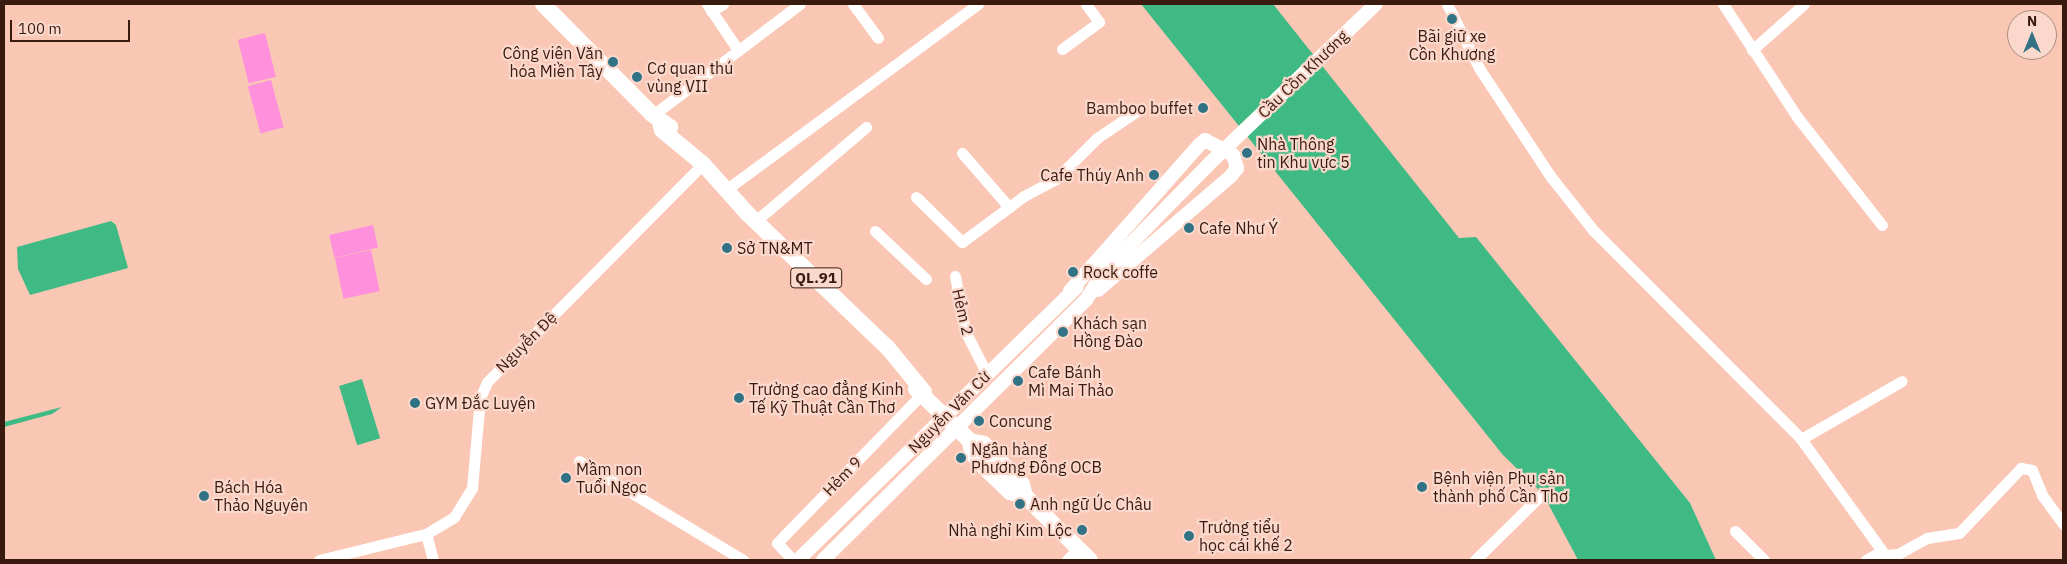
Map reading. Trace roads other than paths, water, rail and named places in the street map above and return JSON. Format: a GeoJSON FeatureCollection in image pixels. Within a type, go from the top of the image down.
{"type":"FeatureCollection","features":[{"type":"Feature","properties":{"kind":"highway","name":"QL.91"},"geometry":{"type":"LineString","coordinates":[[542,4],[656,119],[662,130],[700,161],[880,344],[882,353],[924,392],[964,435],[972,452],[985,468],[1010,492],[1025,496],[1078,556]]}},
{"type":"Feature","properties":{"kind":"main road","name":"Cầu Cồn Khương"},"geometry":{"type":"LineString","coordinates":[[1209,164],[1376,4]]}},
{"type":"Feature","properties":{"kind":"main road"},"geometry":{"type":"LineString","coordinates":[[1070,291],[1198,146],[1206,140],[1233,155],[1237,168],[1231,176],[1086,300]]}},
{"type":"Feature","properties":{"kind":"main road","name":"Nguyễn Văn Cừ"},"geometry":{"type":"LineString","coordinates":[[822,560],[964,435],[1000,381],[1086,300],[1105,270],[1209,164]]}},
{"type":"Feature","properties":{"kind":"main road","name":"Nguyễn Văn Cừ"},"geometry":{"type":"LineString","coordinates":[[798,560],[947,417],[1070,291],[1105,270]]}},
{"type":"Feature","properties":{"kind":"street"},"geometry":{"type":"LineString","coordinates":[[723,4],[709,7],[738,50]]}},
{"type":"Feature","properties":{"kind":"street"},"geometry":{"type":"LineString","coordinates":[[656,119],[738,50],[800,4]]}},
{"type":"Feature","properties":{"kind":"street"},"geometry":{"type":"LineString","coordinates":[[853,4],[878,38]]}},
{"type":"Feature","properties":{"kind":"street"},"geometry":{"type":"LineString","coordinates":[[728,190],[978,4]]}},
{"type":"Feature","properties":{"kind":"street"},"geometry":{"type":"LineString","coordinates":[[1062,49],[1099,22],[1086,4]]}},
{"type":"Feature","properties":{"kind":"street"},"geometry":{"type":"LineString","coordinates":[[1447,4],[1479,68],[1551,177],[1593,230],[1801,438],[1880,552],[1891,556],[1927,538],[1959,533],[2021,468],[2032,470],[2042,495],[2063,524]]}},
{"type":"Feature","properties":{"kind":"street"},"geometry":{"type":"LineString","coordinates":[[1723,4],[1752,50],[1882,225]]}},
{"type":"Feature","properties":{"kind":"street"},"geometry":{"type":"LineString","coordinates":[[1752,50],[1804,4]]}},
{"type":"Feature","properties":{"kind":"street"},"geometry":{"type":"LineString","coordinates":[[916,197],[958,242],[1009,207],[1056,179],[1097,138],[1140,109]]}},
{"type":"Feature","properties":{"kind":"street"},"geometry":{"type":"LineString","coordinates":[[754,216],[866,127]]}},
{"type":"Feature","properties":{"kind":"street"},"geometry":{"type":"LineString","coordinates":[[962,153],[1009,207]]}},
{"type":"Feature","properties":{"kind":"street","name":"Nguyễn Đệ"},"geometry":{"type":"LineString","coordinates":[[319,560],[426,534],[454,517],[468,499],[480,398],[488,382],[700,161]]}},
{"type":"Feature","properties":{"kind":"street"},"geometry":{"type":"LineString","coordinates":[[875,231],[926,279]]}},
{"type":"Feature","properties":{"kind":"street","name":"Hẻm 2"},"geometry":{"type":"LineString","coordinates":[[955,276],[965,331],[987,374]]}},
{"type":"Feature","properties":{"kind":"street"},"geometry":{"type":"LineString","coordinates":[[1801,438],[1902,381]]}},
{"type":"Feature","properties":{"kind":"street","name":"Hẻm 9"},"geometry":{"type":"LineString","coordinates":[[793,560],[777,543],[924,392]]}},
{"type":"Feature","properties":{"kind":"street"},"geometry":{"type":"LineString","coordinates":[[579,461],[743,560]]}},
{"type":"Feature","properties":{"kind":"street"},"geometry":{"type":"LineString","coordinates":[[1475,560],[1541,495]]}},
{"type":"Feature","properties":{"kind":"street"},"geometry":{"type":"LineString","coordinates":[[1735,531],[1764,560]]}},
{"type":"Feature","properties":{"kind":"street"},"geometry":{"type":"LineString","coordinates":[[426,534],[433,560]]}},
{"type":"Feature","properties":{"kind":"street"},"geometry":{"type":"LineString","coordinates":[[809,549],[822,560]]}},
{"type":"Feature","properties":{"kind":"street"},"geometry":{"type":"LineString","coordinates":[[1866,560],[1880,552]]}},
{"type":"Feature","properties":{"kind":"place","name":"Bãi giữ xe Cồn Khương"},"geometry":{"type":"Point","coordinates":[1452,19]}},
{"type":"Feature","properties":{"kind":"place","name":"Công viên Văn hóa Miền Tây"},"geometry":{"type":"Point","coordinates":[613,62]}},
{"type":"Feature","properties":{"kind":"place","name":"Cơ quan thú vùng VII"},"geometry":{"type":"Point","coordinates":[637,77]}},
{"type":"Feature","properties":{"kind":"place","name":"Bamboo buffet"},"geometry":{"type":"Point","coordinates":[1203,108]}},
{"type":"Feature","properties":{"kind":"place","name":"Nhà Thông tin Khu vực 5"},"geometry":{"type":"Point","coordinates":[1247,153]}},
{"type":"Feature","properties":{"kind":"place","name":"Cafe Thúy Anh"},"geometry":{"type":"Point","coordinates":[1154,175]}},
{"type":"Feature","properties":{"kind":"place","name":"Cafe Như Ý"},"geometry":{"type":"Point","coordinates":[1189,228]}},
{"type":"Feature","properties":{"kind":"place","name":"Sở TN&MT"},"geometry":{"type":"Point","coordinates":[727,248]}},
{"type":"Feature","properties":{"kind":"place","name":"Rock coffe"},"geometry":{"type":"Point","coordinates":[1073,272]}},
{"type":"Feature","properties":{"kind":"place","name":"Khách sạn Hồng Đào"},"geometry":{"type":"Point","coordinates":[1063,332]}},
{"type":"Feature","properties":{"kind":"place","name":"Cafe Bánh Mì Mai Thảo"},"geometry":{"type":"Point","coordinates":[1018,381]}},
{"type":"Feature","properties":{"kind":"place","name":"Trường cao đẳng Kinh Tế Kỹ Thuật Cần Thơ"},"geometry":{"type":"Point","coordinates":[739,398]}},
{"type":"Feature","properties":{"kind":"place","name":"GYM Đắc Luyện"},"geometry":{"type":"Point","coordinates":[415,403]}},
{"type":"Feature","properties":{"kind":"place","name":"Concung"},"geometry":{"type":"Point","coordinates":[979,421]}},
{"type":"Feature","properties":{"kind":"place","name":"Ngân hàng Phương Đông OCB"},"geometry":{"type":"Point","coordinates":[961,458]}},
{"type":"Feature","properties":{"kind":"place","name":"Mầm non Tuổi Ngọc"},"geometry":{"type":"Point","coordinates":[566,478]}},
{"type":"Feature","properties":{"kind":"place","name":"Bệnh viện Phụ sản thành phố Cần Thơ"},"geometry":{"type":"Point","coordinates":[1422,487]}},
{"type":"Feature","properties":{"kind":"place","name":"Bách Hóa Thảo Nguyên"},"geometry":{"type":"Point","coordinates":[204,496]}},
{"type":"Feature","properties":{"kind":"place","name":"Anh ngữ Úc Châu"},"geometry":{"type":"Point","coordinates":[1020,504]}},
{"type":"Feature","properties":{"kind":"place","name":"Nhà nghỉ Kim Lộc"},"geometry":{"type":"Point","coordinates":[1082,530]}},
{"type":"Feature","properties":{"kind":"place","name":"Trường tiểu học cái khế 2"},"geometry":{"type":"Point","coordinates":[1189,536]}}]}
